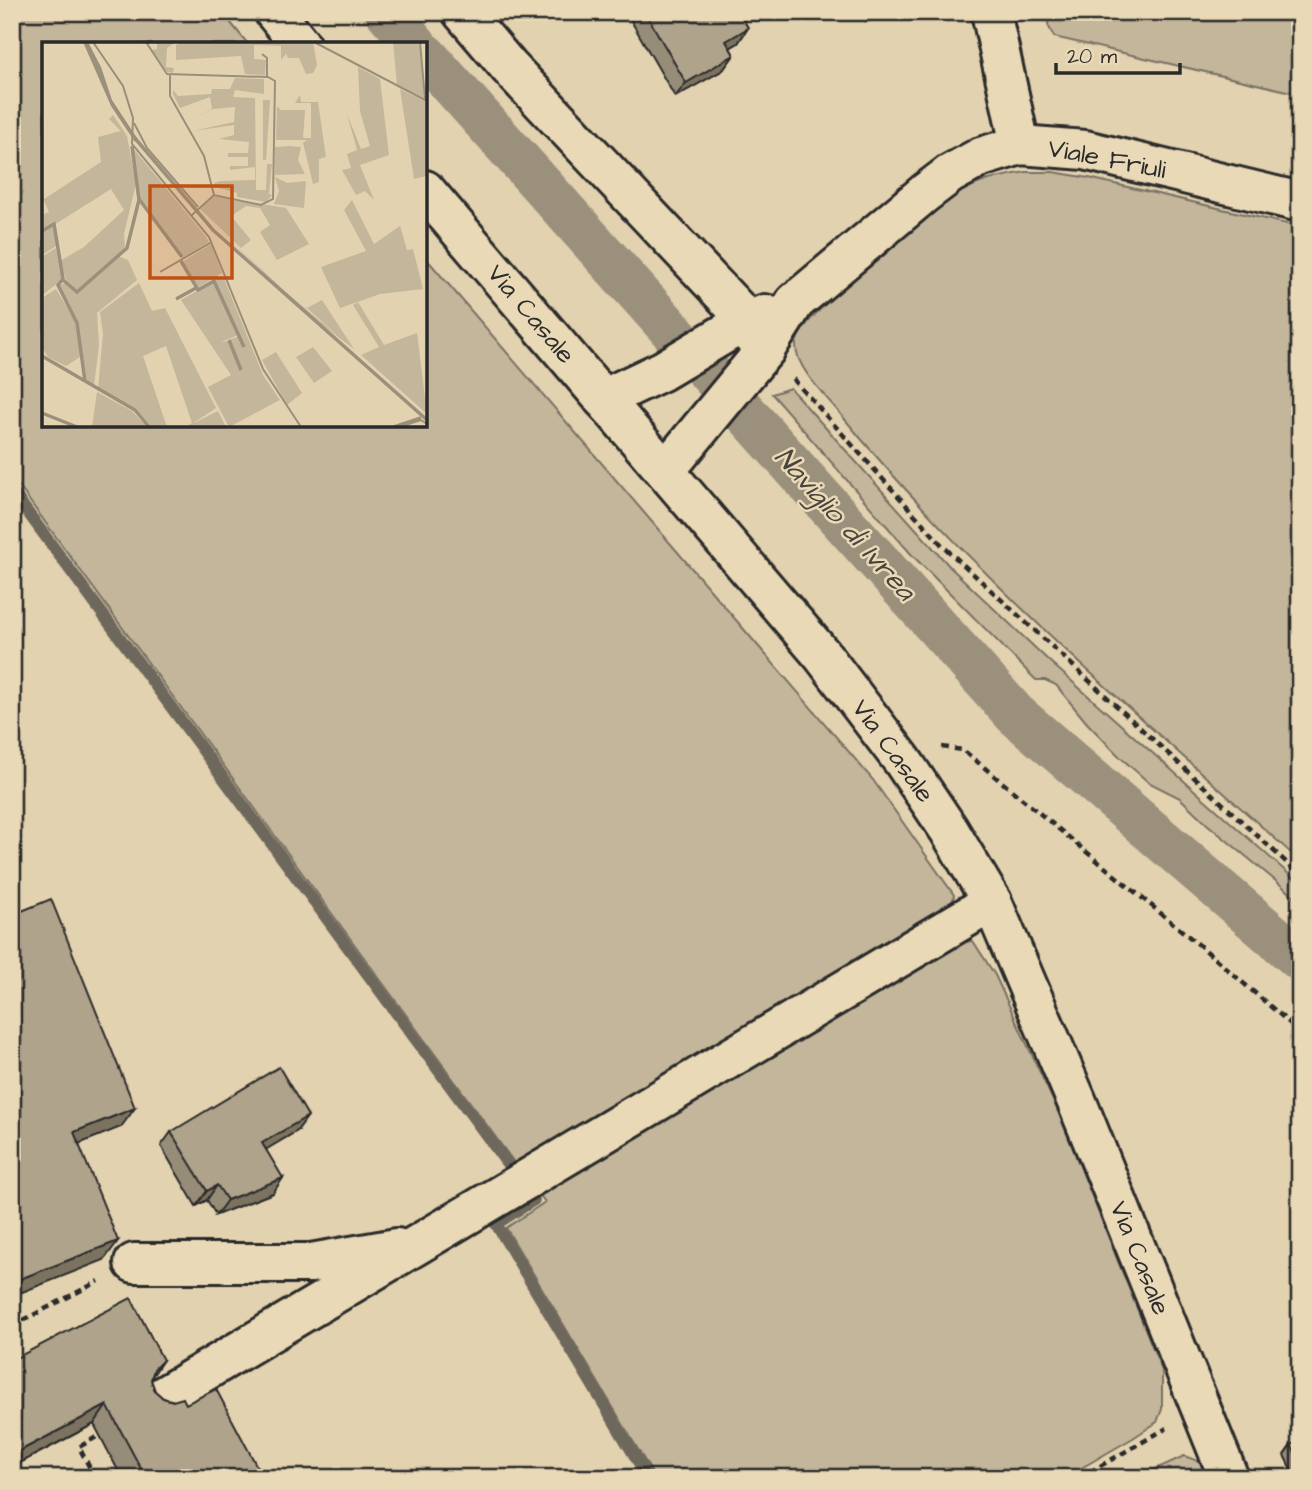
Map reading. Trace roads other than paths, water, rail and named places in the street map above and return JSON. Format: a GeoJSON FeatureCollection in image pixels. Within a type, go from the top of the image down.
{"type":"FeatureCollection","features":[{"type":"Feature","properties":{"kind":"street"},"geometry":{"type":"LineString","coordinates":[[274,12],[298,42]]}},
{"type":"Feature","properties":{"kind":"street"},"geometry":{"type":"LineString","coordinates":[[462,12],[509,67],[737,309],[753,337]]}},
{"type":"Feature","properties":{"kind":"street"},"geometry":{"type":"LineString","coordinates":[[991,12],[1020,145]]}},
{"type":"Feature","properties":{"kind":"street","name":"Viale Friuli"},"geometry":{"type":"LineString","coordinates":[[603,399],[662,371],[753,337],[950,174],[981,157],[1020,145],[1085,150],[1300,202]]}},
{"type":"Feature","properties":{"kind":"street","name":"Via Casale"},"geometry":{"type":"LineString","coordinates":[[427,192],[823,656],[902,760],[949,830],[992,902],[1077,1102],[1229,1478]]}},
{"type":"Feature","properties":{"kind":"street","name":"Viale Friuli"},"geometry":{"type":"LineString","coordinates":[[666,470],[699,432],[753,337]]}},
{"type":"Feature","properties":{"kind":"street"},"geometry":{"type":"LineString","coordinates":[[160,1398],[992,902]]}},
{"type":"Feature","properties":{"kind":"street"},"geometry":{"type":"LineString","coordinates":[[134,1263],[311,1263],[420,1244]]}},
{"type":"Feature","properties":{"kind":"waterway","name":"Naviglio di Ivrea"},"geometry":{"type":"LineString","coordinates":[[387,12],[413,42]]}},
{"type":"Feature","properties":{"kind":"waterway","name":"Naviglio di Ivrea"},"geometry":{"type":"LineString","coordinates":[[427,57],[1015,714],[1300,959]]}},
{"type":"Feature","properties":{"kind":"waterway"},"geometry":{"type":"LineString","coordinates":[[12,491],[534,1200],[496,1224],[648,1478]]}}]}
